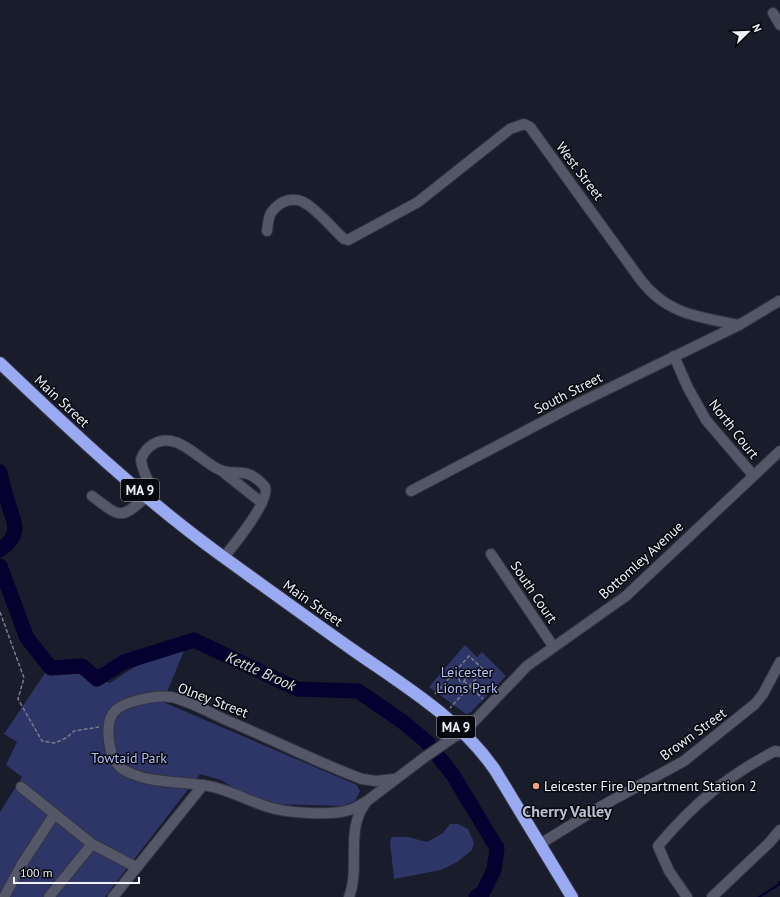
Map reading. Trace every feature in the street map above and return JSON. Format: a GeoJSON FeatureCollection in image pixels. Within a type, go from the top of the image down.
{"type":"FeatureCollection","features":[{"type":"Feature","properties":{"kind":"highway","name":"Main Street"},"geometry":{"type":"LineString","coordinates":[[0,363],[103,460],[150,499],[224,557],[411,690],[463,733],[481,751],[495,770],[572,897]]}},
{"type":"Feature","properties":{"kind":"street"},"geometry":{"type":"LineString","coordinates":[[772,13],[780,25]]}},
{"type":"Feature","properties":{"kind":"street","name":"West Street"},"geometry":{"type":"LineString","coordinates":[[267,231],[270,214],[279,204],[288,200],[299,200],[308,204],[344,239],[348,240],[418,202],[499,136],[518,124],[524,124],[530,127],[640,279],[657,299],[668,306],[692,315],[739,325]]}},
{"type":"Feature","properties":{"kind":"street"},"geometry":{"type":"LineString","coordinates":[[739,325],[780,301]]}},
{"type":"Feature","properties":{"kind":"street","name":"South Street"},"geometry":{"type":"LineString","coordinates":[[411,491],[573,406],[739,325]]}},
{"type":"Feature","properties":{"kind":"street","name":"North Court"},"geometry":{"type":"LineString","coordinates":[[674,356],[688,388],[706,420],[753,476]]}},
{"type":"Feature","properties":{"kind":"street"},"geometry":{"type":"LineString","coordinates":[[92,496],[118,514],[124,514],[150,499],[152,486],[141,464],[141,459],[147,450],[164,439],[177,443],[222,471],[262,503]]}},
{"type":"Feature","properties":{"kind":"street","name":"Bottomley Avenue"},"geometry":{"type":"LineString","coordinates":[[367,801],[439,747],[463,733],[527,666],[553,646],[626,596],[780,450]]}},
{"type":"Feature","properties":{"kind":"street"},"geometry":{"type":"LineString","coordinates":[[222,471],[246,473],[255,478],[266,490],[262,503],[252,520],[224,557]]}},
{"type":"Feature","properties":{"kind":"street","name":"South Court"},"geometry":{"type":"LineString","coordinates":[[491,554],[553,646]]}},
{"type":"Feature","properties":{"kind":"street","name":"Brown Street"},"geometry":{"type":"LineString","coordinates":[[540,844],[600,807],[688,758],[755,704],[780,662]]}},
{"type":"Feature","properties":{"kind":"street","name":"Olney Street"},"geometry":{"type":"LineString","coordinates":[[367,801],[349,810],[338,812],[284,811],[268,807],[228,791],[186,781],[169,782],[126,771],[115,762],[111,754],[109,728],[111,715],[115,710],[143,699],[170,697],[203,709],[362,779],[376,781],[395,779]]}},
{"type":"Feature","properties":{"kind":"street"},"geometry":{"type":"LineString","coordinates":[[687,897],[669,871],[658,846],[675,826],[708,794],[749,765],[775,751],[780,752]]}},
{"type":"Feature","properties":{"kind":"street"},"geometry":{"type":"LineString","coordinates":[[113,897],[203,785]]}},
{"type":"Feature","properties":{"kind":"street"},"geometry":{"type":"LineString","coordinates":[[21,787],[92,844],[136,868]]}},
{"type":"Feature","properties":{"kind":"street"},"geometry":{"type":"LineString","coordinates":[[349,897],[353,878],[356,826],[361,810],[367,801]]}},
{"type":"Feature","properties":{"kind":"street"},"geometry":{"type":"LineString","coordinates":[[4,897],[22,864],[54,815]]}},
{"type":"Feature","properties":{"kind":"street"},"geometry":{"type":"LineString","coordinates":[[712,897],[769,843],[780,830]]}},
{"type":"Feature","properties":{"kind":"street"},"geometry":{"type":"LineString","coordinates":[[49,897],[92,844]]}},
{"type":"Feature","properties":{"kind":"path"},"geometry":{"type":"LineString","coordinates":[[0,612],[24,678],[18,699],[42,741],[55,743],[66,738],[74,731],[100,727],[109,728]]}},
{"type":"Feature","properties":{"kind":"path"},"geometry":{"type":"LineString","coordinates":[[433,696],[469,656],[484,670],[450,708]]}},
{"type":"Feature","properties":{"kind":"path"},"geometry":{"type":"LineString","coordinates":[[455,672],[460,677],[463,677],[464,681],[486,701]]}},
{"type":"Feature","properties":{"kind":"path"},"geometry":{"type":"LineString","coordinates":[[460,677],[460,681],[464,681]]}},
{"type":"Feature","properties":{"kind":"green space","name":"Leicester Lions Park"},"geometry":{"type":"Polygon","coordinates":[[[465,645],[477,657],[482,652],[506,676],[471,712],[466,714],[429,687],[465,645]]]}},
{"type":"Feature","properties":{"kind":"green space","name":"Towtaid Park"},"geometry":{"type":"Polygon","coordinates":[[[186,646],[163,702],[357,785],[360,791],[355,801],[343,806],[271,804],[246,796],[221,780],[200,774],[105,897],[0,897],[0,812],[22,777],[6,765],[17,742],[4,734],[45,673],[76,673],[110,683],[146,661],[186,646]]]}},
{"type":"Feature","properties":{"kind":"green space"},"geometry":{"type":"Polygon","coordinates":[[[450,824],[458,824],[468,829],[474,843],[472,850],[457,862],[441,870],[394,879],[390,842],[392,837],[408,837],[427,842],[443,833],[450,824]]]}},
{"type":"Feature","properties":{"kind":"waterway","name":"Kettle Brook"},"geometry":{"type":"LineString","coordinates":[[0,472],[15,529],[12,539],[0,550]]}},
{"type":"Feature","properties":{"kind":"waterway","name":"Kettle Brook"},"geometry":{"type":"LineString","coordinates":[[0,566],[27,638],[51,668],[82,666],[97,679],[124,662],[194,640],[297,689],[358,691],[403,722],[427,742],[453,775],[497,848],[494,870],[482,894],[476,897]]}},
{"type":"Feature","properties":{"kind":"waterway"},"geometry":{"type":"LineString","coordinates":[[759,897],[778,885],[780,882]]}},
{"type":"Feature","properties":{"kind":"place","name":"Leicester Fire Department Station 2"},"geometry":{"type":"Point","coordinates":[536,786]}},
{"type":"Feature","properties":{"kind":"district","name":"Cherry Valley"},"geometry":{"type":"Point","coordinates":[567,811]}}]}
